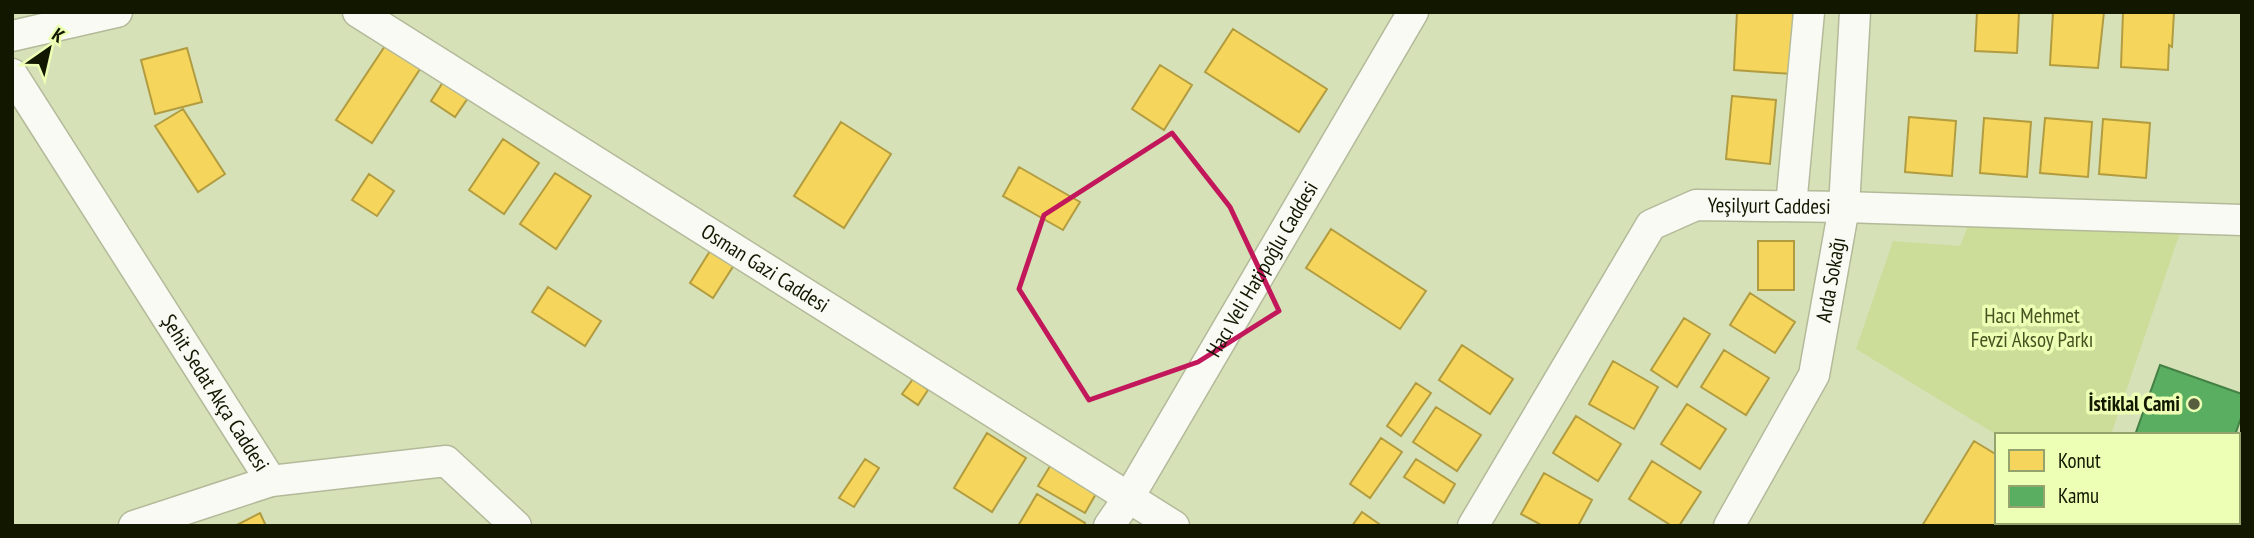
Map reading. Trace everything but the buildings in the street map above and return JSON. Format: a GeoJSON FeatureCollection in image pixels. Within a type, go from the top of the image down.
{"type":"FeatureCollection","features":[{"type":"Feature","properties":{"kind":"street"},"geometry":{"type":"LineString","coordinates":[[12,36],[117,12]]}},
{"type":"Feature","properties":{"kind":"street","name":"Osman Gazi Caddesi"},"geometry":{"type":"LineString","coordinates":[[358,12],[1174,526]]}},
{"type":"Feature","properties":{"kind":"street","name":"Hacı Veli Hatipoğlu Caddesi"},"geometry":{"type":"LineString","coordinates":[[1109,526],[1129,497],[1413,12]]}},
{"type":"Feature","properties":{"kind":"street"},"geometry":{"type":"LineString","coordinates":[[1791,206],[1809,12]]}},
{"type":"Feature","properties":{"kind":"street","name":"Arda Sokağı"},"geometry":{"type":"LineString","coordinates":[[1729,526],[1814,375],[1844,207],[1855,12]]}},
{"type":"Feature","properties":{"kind":"street","name":"Şehit Sedat Akça Caddesi"},"geometry":{"type":"LineString","coordinates":[[12,74],[271,481],[446,461],[516,526]]}},
{"type":"Feature","properties":{"kind":"street","name":"Yeşilyurt Caddesi"},"geometry":{"type":"LineString","coordinates":[[1473,526],[1651,225],[1696,205],[2242,220]]}},
{"type":"Feature","properties":{"kind":"street"},"geometry":{"type":"LineString","coordinates":[[134,526],[271,481]]}},
{"type":"Feature","properties":{"kind":"highlighted area"},"geometry":{"type":"Polygon","coordinates":[[[1172,133],[1230,207],[1279,311],[1198,362],[1089,400],[1019,289],[1044,215],[1172,133]]]}},
{"type":"Feature","properties":{"kind":"green space","name":"Hacı Mehmet Fevzi Aksoy Parkı"},"geometry":{"type":"Polygon","coordinates":[[[2185,218],[2112,433],[1995,434],[1856,349],[1893,241],[1960,246],[1970,221],[2185,218]]]}},
{"type":"Feature","properties":{"kind":"place","name":"İstiklal Cami"},"geometry":{"type":"Point","coordinates":[2194,404]}}]}
